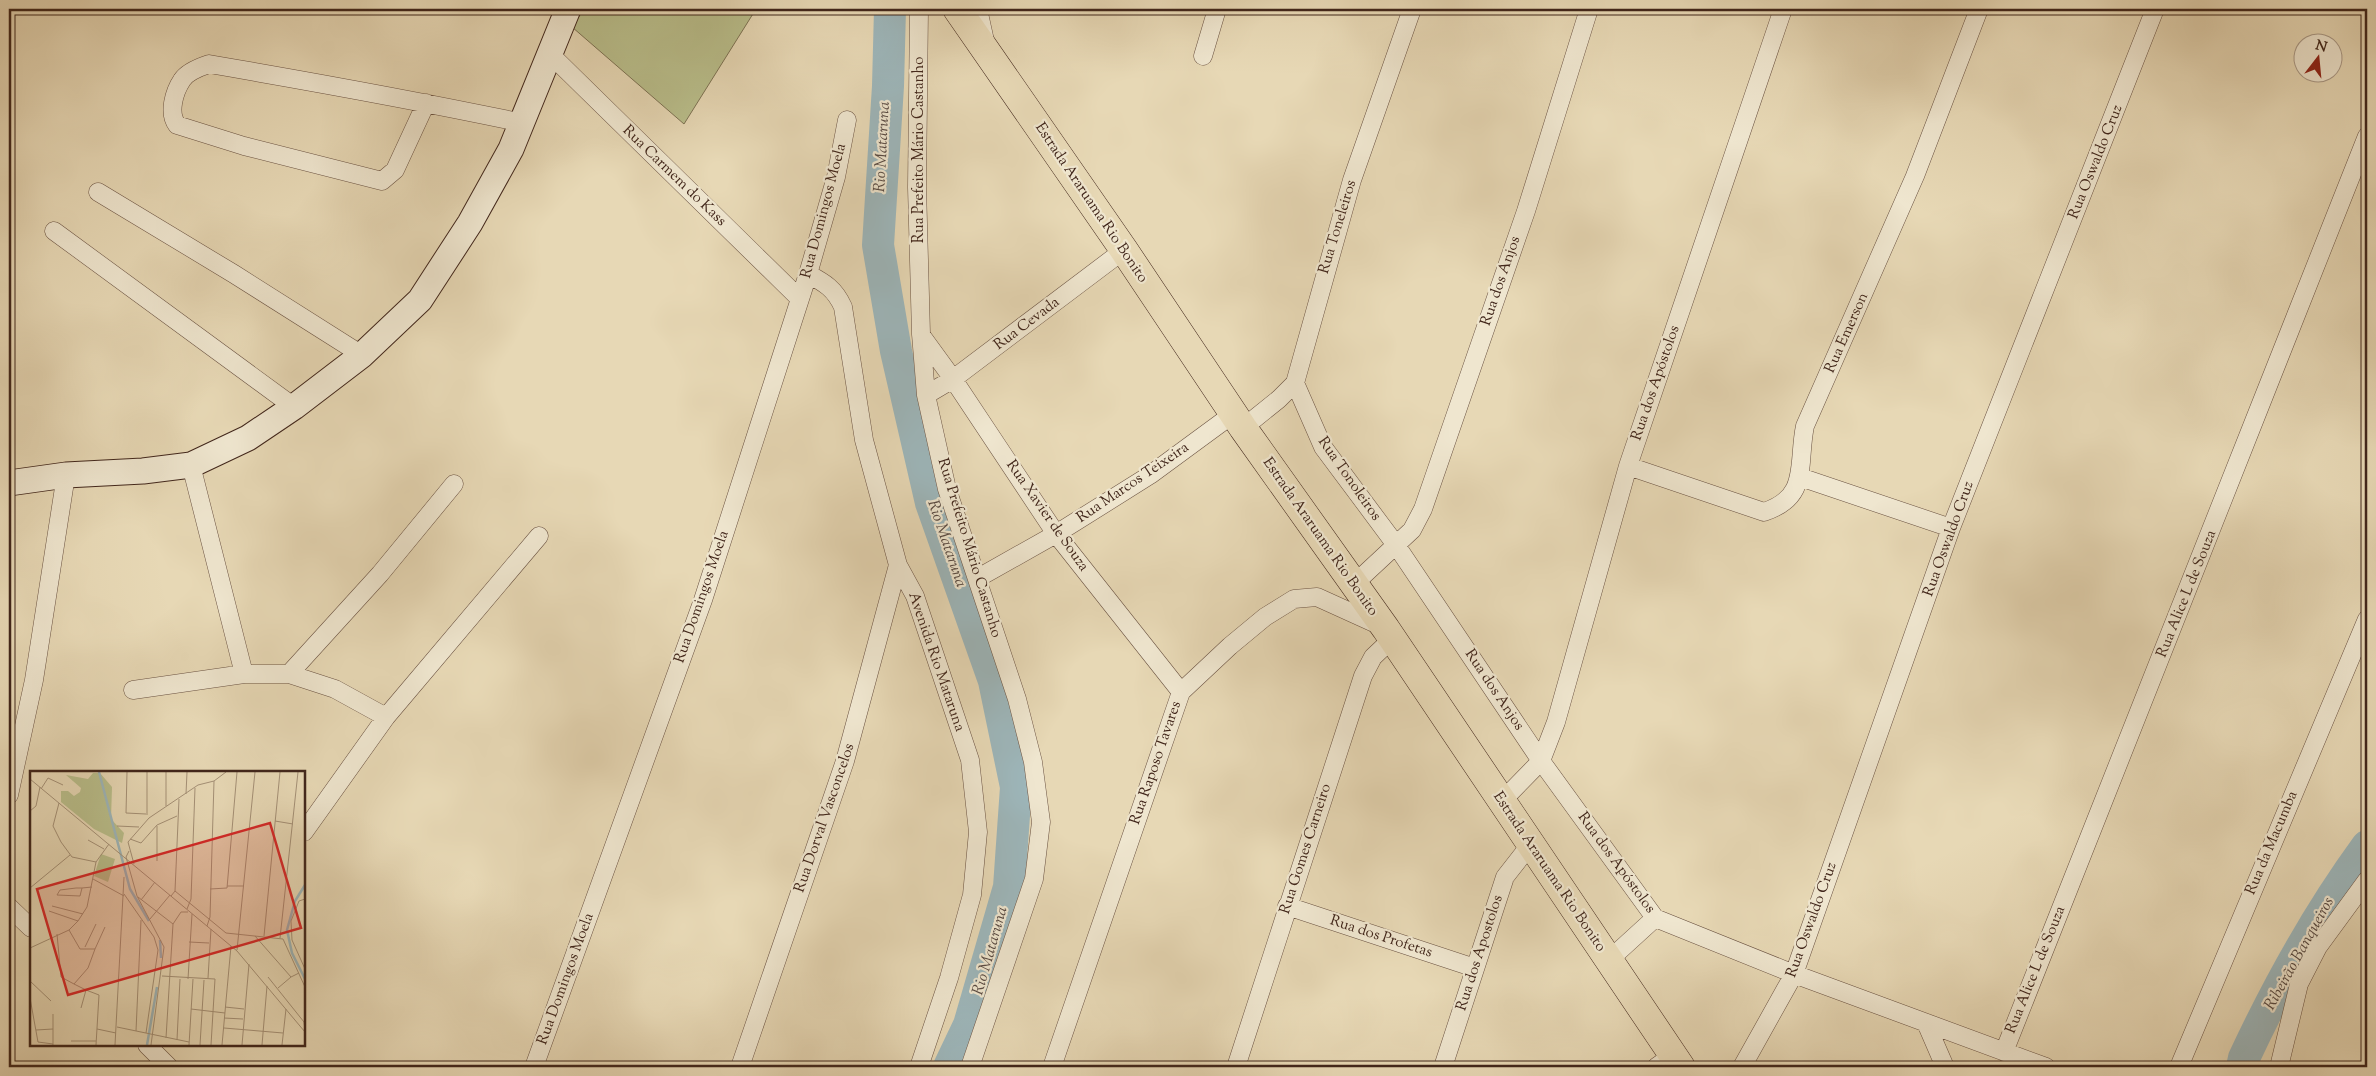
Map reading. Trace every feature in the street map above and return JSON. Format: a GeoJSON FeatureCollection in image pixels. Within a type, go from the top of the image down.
{"type":"FeatureCollection","features":[{"type":"Feature","properties":{"kind":"main road","name":"Estrada Araruama Rio Bonito"},"geometry":{"type":"LineString","coordinates":[[958,9],[1124,250],[1238,421],[1389,634],[1530,845],[1610,960],[1670,1063]]}},
{"type":"Feature","properties":{"kind":"street"},"geometry":{"type":"LineString","coordinates":[[9,482],[66,475],[143,471],[191,465],[248,438],[294,408],[362,355],[420,300],[470,223],[512,150],[568,9]]}},
{"type":"Feature","properties":{"kind":"street"},"geometry":{"type":"LineString","coordinates":[[978,9],[988,54]]}},
{"type":"Feature","properties":{"kind":"street"},"geometry":{"type":"LineString","coordinates":[[1204,56],[1217,9]]}},
{"type":"Feature","properties":{"kind":"street","name":"Rua Toneleiros"},"geometry":{"type":"LineString","coordinates":[[1238,421],[1280,400],[1295,383],[1352,180],[1412,9]]}},
{"type":"Feature","properties":{"kind":"street","name":"Rua dos Anjos"},"geometry":{"type":"LineString","coordinates":[[1354,584],[1412,530],[1422,509],[1526,211],[1589,9]]}},
{"type":"Feature","properties":{"kind":"street","name":"Rua dos Apóstolos"},"geometry":{"type":"LineString","coordinates":[[1501,802],[1541,761],[1556,722],[1628,466],[1783,9]]}},
{"type":"Feature","properties":{"kind":"street","name":"Rua Emerson"},"geometry":{"type":"LineString","coordinates":[[1628,466],[1764,512],[1780,506],[1790,497],[1800,477],[1801,445],[1805,426],[1915,176],[1979,9]]}},
{"type":"Feature","properties":{"kind":"street","name":"Rua Oswaldo Cruz"},"geometry":{"type":"LineString","coordinates":[[1742,1067],[1794,974],[1951,528],[2155,9]]}},
{"type":"Feature","properties":{"kind":"street","name":"Rua Prefeito Mário Castanho"},"geometry":{"type":"LineString","coordinates":[[919,12],[918,187],[921,334],[926,395],[947,489],[1017,699],[1033,762],[1041,822],[1034,879],[970,1067]]}},
{"type":"Feature","properties":{"kind":"street","name":"Rua Carmem do Kass"},"geometry":{"type":"LineString","coordinates":[[549,54],[799,298]]}},
{"type":"Feature","properties":{"kind":"street"},"geometry":{"type":"LineString","coordinates":[[426,103],[395,170],[382,181],[244,146],[177,125],[172,119],[171,110],[182,80],[197,68],[209,64],[426,103],[523,123]]}},
{"type":"Feature","properties":{"kind":"street","name":"Rua Domingos Moela"},"geometry":{"type":"LineString","coordinates":[[534,1067],[702,600],[808,274],[836,177],[847,120]]}},
{"type":"Feature","properties":{"kind":"street","name":"Rua Alice L de Souza"},"geometry":{"type":"LineString","coordinates":[[2004,1052],[2367,136]]}},
{"type":"Feature","properties":{"kind":"street"},"geometry":{"type":"LineString","coordinates":[[98,192],[234,274],[362,355]]}},
{"type":"Feature","properties":{"kind":"street"},"geometry":{"type":"LineString","coordinates":[[54,231],[294,408]]}},
{"type":"Feature","properties":{"kind":"street","name":"Rua Cevada"},"geometry":{"type":"LineString","coordinates":[[926,395],[953,379],[1124,250]]}},
{"type":"Feature","properties":{"kind":"street","name":"Avenida Rio Mataruna"},"geometry":{"type":"LineString","coordinates":[[808,274],[828,284],[837,293],[843,307],[864,440],[898,564],[918,604],[970,760],[978,832],[972,895],[949,978],[919,1067]]}},
{"type":"Feature","properties":{"kind":"street","name":"Rua Xavier de Souza"},"geometry":{"type":"LineString","coordinates":[[921,334],[1056,534],[1180,692]]}},
{"type":"Feature","properties":{"kind":"street","name":"Rua Tonoleiros"},"geometry":{"type":"LineString","coordinates":[[1295,383],[1322,447],[1396,545]]}},
{"type":"Feature","properties":{"kind":"street","name":"Rua Marcos Teixeira"},"geometry":{"type":"LineString","coordinates":[[978,578],[1056,534],[1238,421]]}},
{"type":"Feature","properties":{"kind":"street"},"geometry":{"type":"LineString","coordinates":[[191,465],[244,674]]}},
{"type":"Feature","properties":{"kind":"street"},"geometry":{"type":"LineString","coordinates":[[9,795],[34,680],[66,475]]}},
{"type":"Feature","properties":{"kind":"street"},"geometry":{"type":"LineString","coordinates":[[1800,477],[1951,528]]}},
{"type":"Feature","properties":{"kind":"street"},"geometry":{"type":"LineString","coordinates":[[289,674],[380,574],[454,484]]}},
{"type":"Feature","properties":{"kind":"street"},"geometry":{"type":"LineString","coordinates":[[305,831],[386,717],[539,536]]}},
{"type":"Feature","properties":{"kind":"street","name":"Rua dos Anjos"},"geometry":{"type":"LineString","coordinates":[[1396,545],[1541,761]]}},
{"type":"Feature","properties":{"kind":"street","name":"Rua Dorval Vasconcelos"},"geometry":{"type":"LineString","coordinates":[[740,1067],[845,761],[898,564]]}},
{"type":"Feature","properties":{"kind":"street","name":"Rua Raposo Tavares"},"geometry":{"type":"LineString","coordinates":[[1052,1067],[1180,692],[1265,617],[1294,599],[1317,598],[1343,607],[1389,634]]}},
{"type":"Feature","properties":{"kind":"street","name":"Rua da Macumba"},"geometry":{"type":"LineString","coordinates":[[2179,1067],[2367,619]]}},
{"type":"Feature","properties":{"kind":"street","name":"Rua Gomes Carneiro"},"geometry":{"type":"LineString","coordinates":[[1236,1067],[1363,676],[1389,634]]}},
{"type":"Feature","properties":{"kind":"street"},"geometry":{"type":"LineString","coordinates":[[133,690],[244,674],[289,674],[335,688],[386,717]]}},
{"type":"Feature","properties":{"kind":"street","name":"Rua dos Apóstolos"},"geometry":{"type":"LineString","coordinates":[[1541,761],[1655,918],[1794,974],[2046,1067]]}},
{"type":"Feature","properties":{"kind":"street","name":"Rua dos Apostolos"},"geometry":{"type":"LineString","coordinates":[[1443,1067],[1505,877],[1530,845]]}},
{"type":"Feature","properties":{"kind":"street"},"geometry":{"type":"LineString","coordinates":[[2279,1067],[2299,984],[2318,947],[2367,880]]}},
{"type":"Feature","properties":{"kind":"street","name":"Rua dos Profetas"},"geometry":{"type":"LineString","coordinates":[[1287,906],[1475,968]]}},
{"type":"Feature","properties":{"kind":"street"},"geometry":{"type":"LineString","coordinates":[[9,907],[30,927]]}},
{"type":"Feature","properties":{"kind":"street"},"geometry":{"type":"LineString","coordinates":[[1610,960],[1655,918]]}},
{"type":"Feature","properties":{"kind":"street"},"geometry":{"type":"LineString","coordinates":[[1926,1023],[1946,1067]]}},
{"type":"Feature","properties":{"kind":"street"},"geometry":{"type":"LineString","coordinates":[[149,1046],[169,1067]]}},
{"type":"Feature","properties":{"kind":"green space"},"geometry":{"type":"Polygon","coordinates":[[[584,9],[756,9],[684,124],[572,27],[584,9]]]}},
{"type":"Feature","properties":{"kind":"waterway","name":"Rio Mataruna"},"geometry":{"type":"LineString","coordinates":[[890,9],[888,86],[878,245],[896,351],[931,503],[994,681],[1016,787],[1009,887],[969,1025],[949,1067]]}},
{"type":"Feature","properties":{"kind":"waterway","name":"Ribeirão Banqueiros"},"geometry":{"type":"LineString","coordinates":[[2242,1067],[2244,1058],[2257,1030],[2300,949],[2332,897],[2367,846]]}}]}
